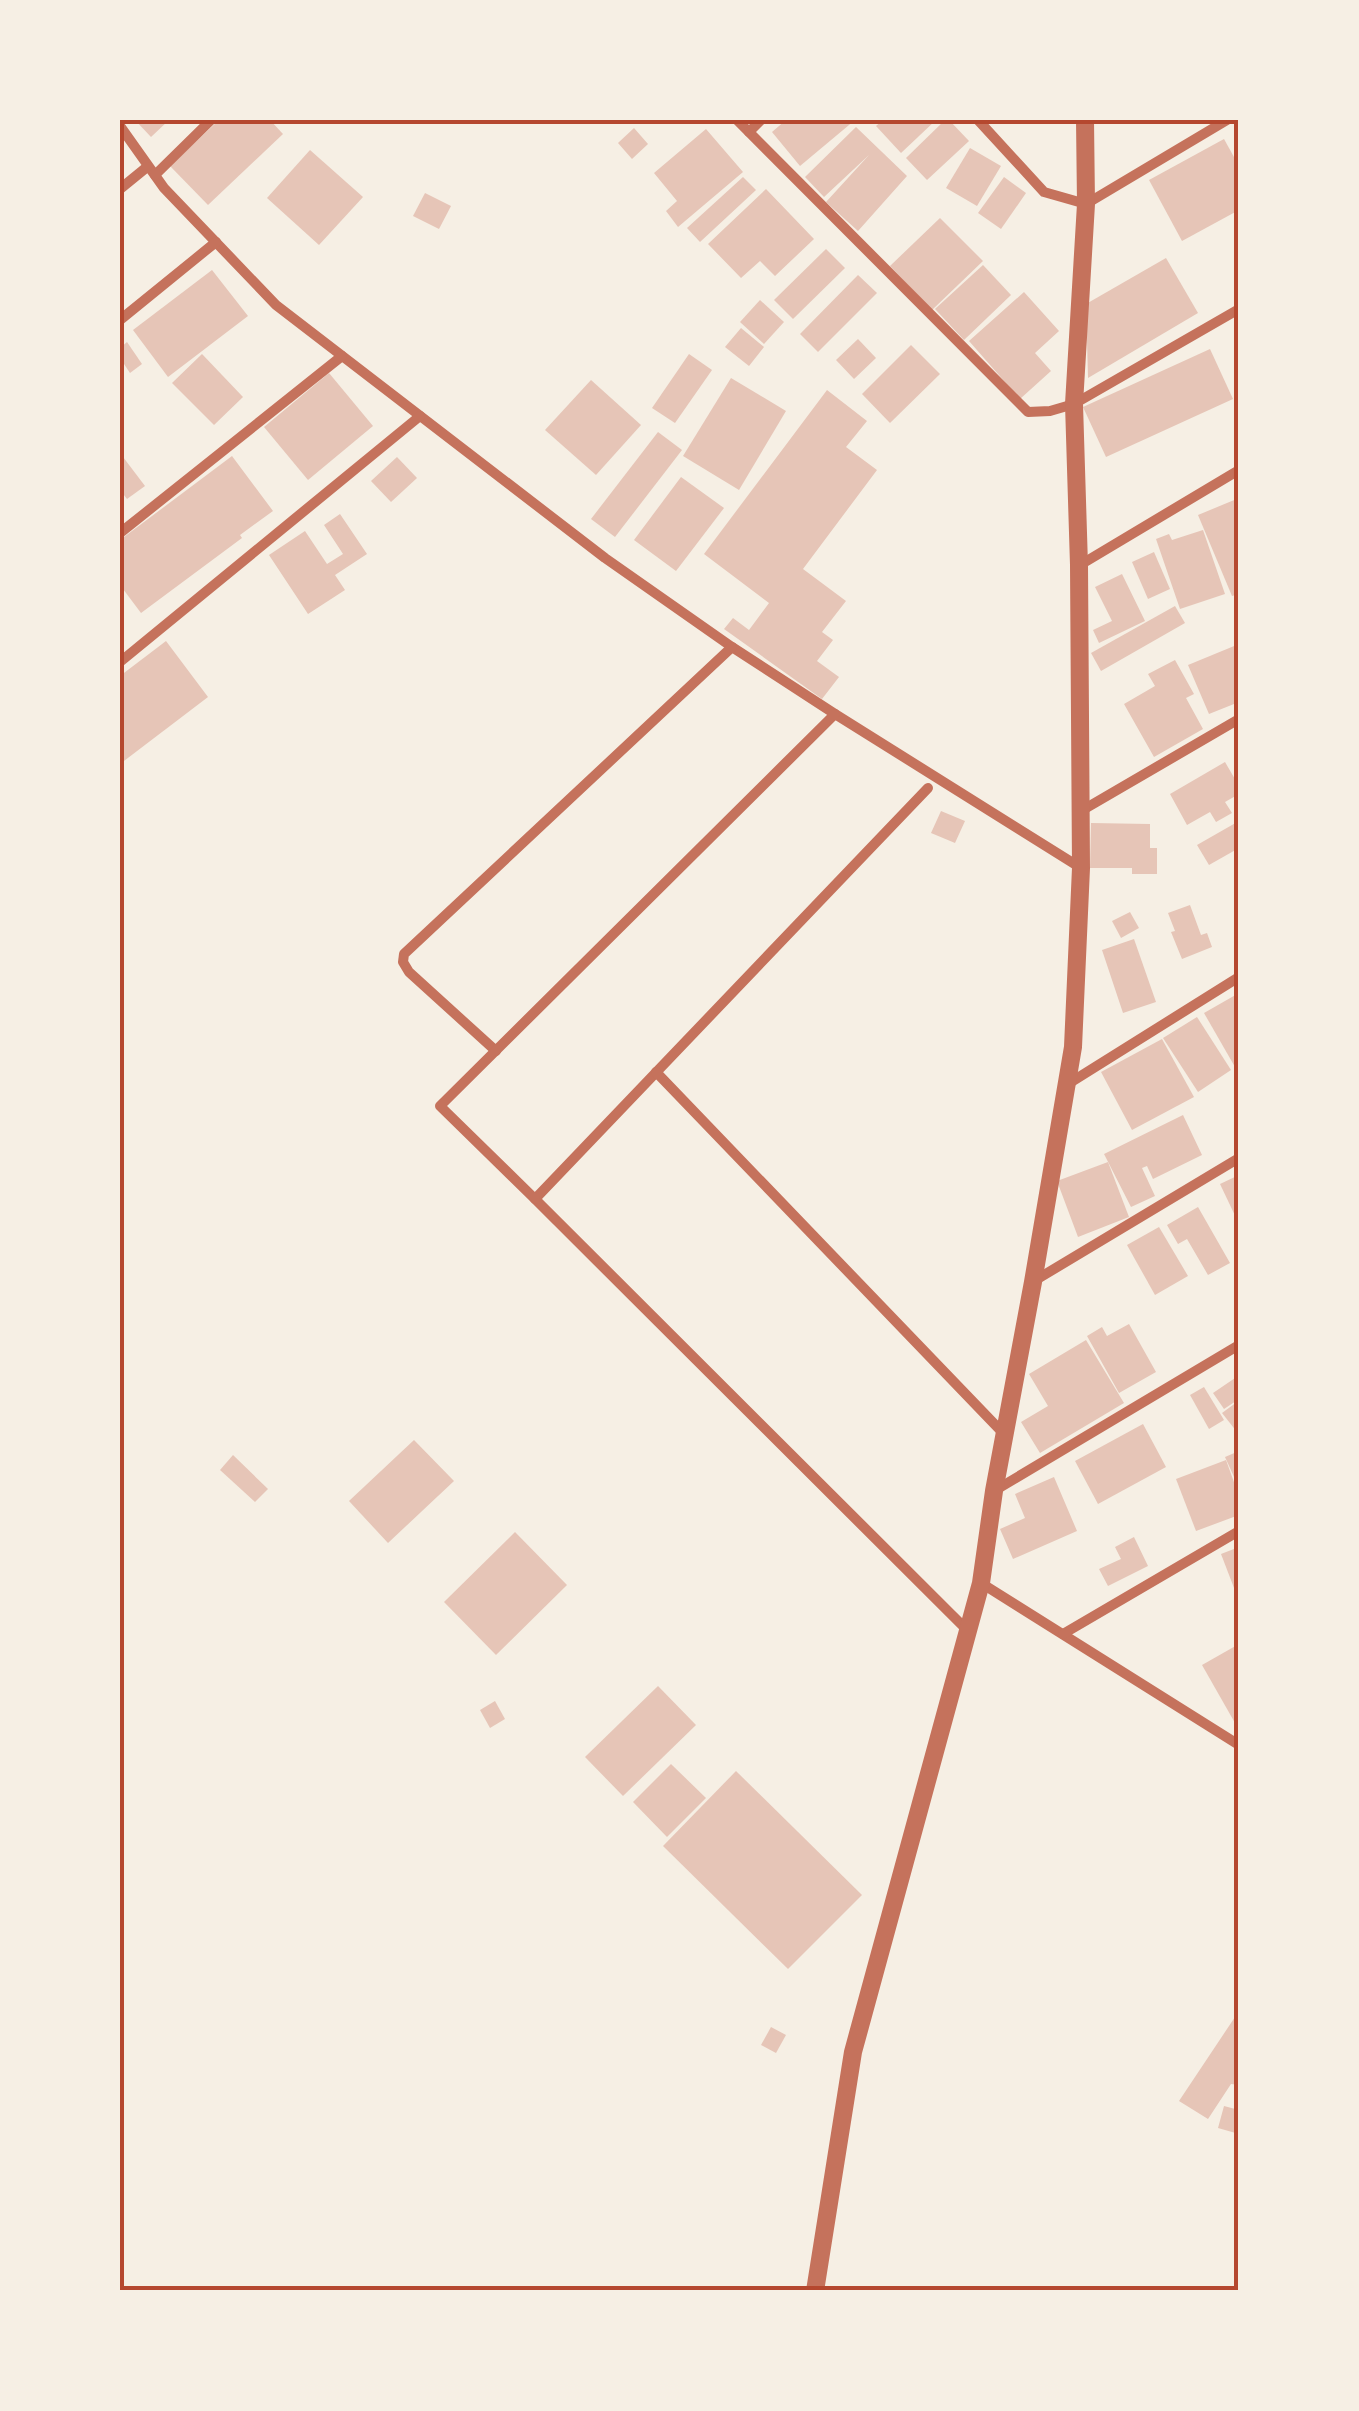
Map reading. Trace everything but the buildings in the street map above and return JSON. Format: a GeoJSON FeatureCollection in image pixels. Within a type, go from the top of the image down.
{"type":"FeatureCollection","features":[{"type":"Feature","properties":{"kind":"street"},"geometry":{"type":"LineString","coordinates":[[120,189],[151,171],[211,120]]}},
{"type":"Feature","properties":{"kind":"street"},"geometry":{"type":"LineString","coordinates":[[737,120],[1028,412],[1074,404],[1239,309]]}},
{"type":"Feature","properties":{"kind":"street"},"geometry":{"type":"LineString","coordinates":[[749,132],[760,120]]}},
{"type":"Feature","properties":{"kind":"street"},"geometry":{"type":"LineString","coordinates":[[978,120],[1044,192],[1086,204],[1227,120]]}},
{"type":"Feature","properties":{"kind":"street"},"geometry":{"type":"LineString","coordinates":[[815,2291],[853,2052],[982,1583],[994,1492],[1074,1047],[1082,868],[1074,404],[1086,204],[1085,120]]}},
{"type":"Feature","properties":{"kind":"street"},"geometry":{"type":"LineString","coordinates":[[120,126],[164,188],[276,306],[604,558],[834,714],[1082,868]]}},
{"type":"Feature","properties":{"kind":"street"},"geometry":{"type":"LineString","coordinates":[[120,320],[216,242]]}},
{"type":"Feature","properties":{"kind":"street"},"geometry":{"type":"LineString","coordinates":[[120,533],[342,356]]}},
{"type":"Feature","properties":{"kind":"street"},"geometry":{"type":"LineString","coordinates":[[120,662],[420,416]]}},
{"type":"Feature","properties":{"kind":"street"},"geometry":{"type":"LineString","coordinates":[[1079,566],[1239,470]]}},
{"type":"Feature","properties":{"kind":"street"},"geometry":{"type":"LineString","coordinates":[[496,1050],[409,972],[403,962],[404,954],[732,646]]}},
{"type":"Feature","properties":{"kind":"street"},"geometry":{"type":"LineString","coordinates":[[834,714],[440,1106],[968,1631]]}},
{"type":"Feature","properties":{"kind":"street"},"geometry":{"type":"LineString","coordinates":[[1081,811],[1239,719]]}},
{"type":"Feature","properties":{"kind":"street"},"geometry":{"type":"LineString","coordinates":[[535,1198],[928,788]]}},
{"type":"Feature","properties":{"kind":"street"},"geometry":{"type":"LineString","coordinates":[[1067,1085],[1239,977]]}},
{"type":"Feature","properties":{"kind":"street"},"geometry":{"type":"LineString","coordinates":[[656,1072],[1004,1434]]}},
{"type":"Feature","properties":{"kind":"street"},"geometry":{"type":"LineString","coordinates":[[1033,1282],[1239,1158]]}},
{"type":"Feature","properties":{"kind":"street"},"geometry":{"type":"LineString","coordinates":[[994,1492],[1239,1345]]}},
{"type":"Feature","properties":{"kind":"street"},"geometry":{"type":"LineString","coordinates":[[1063,1634],[1239,1531]]}},
{"type":"Feature","properties":{"kind":"street"},"geometry":{"type":"LineString","coordinates":[[982,1583],[1239,1745]]}}]}
